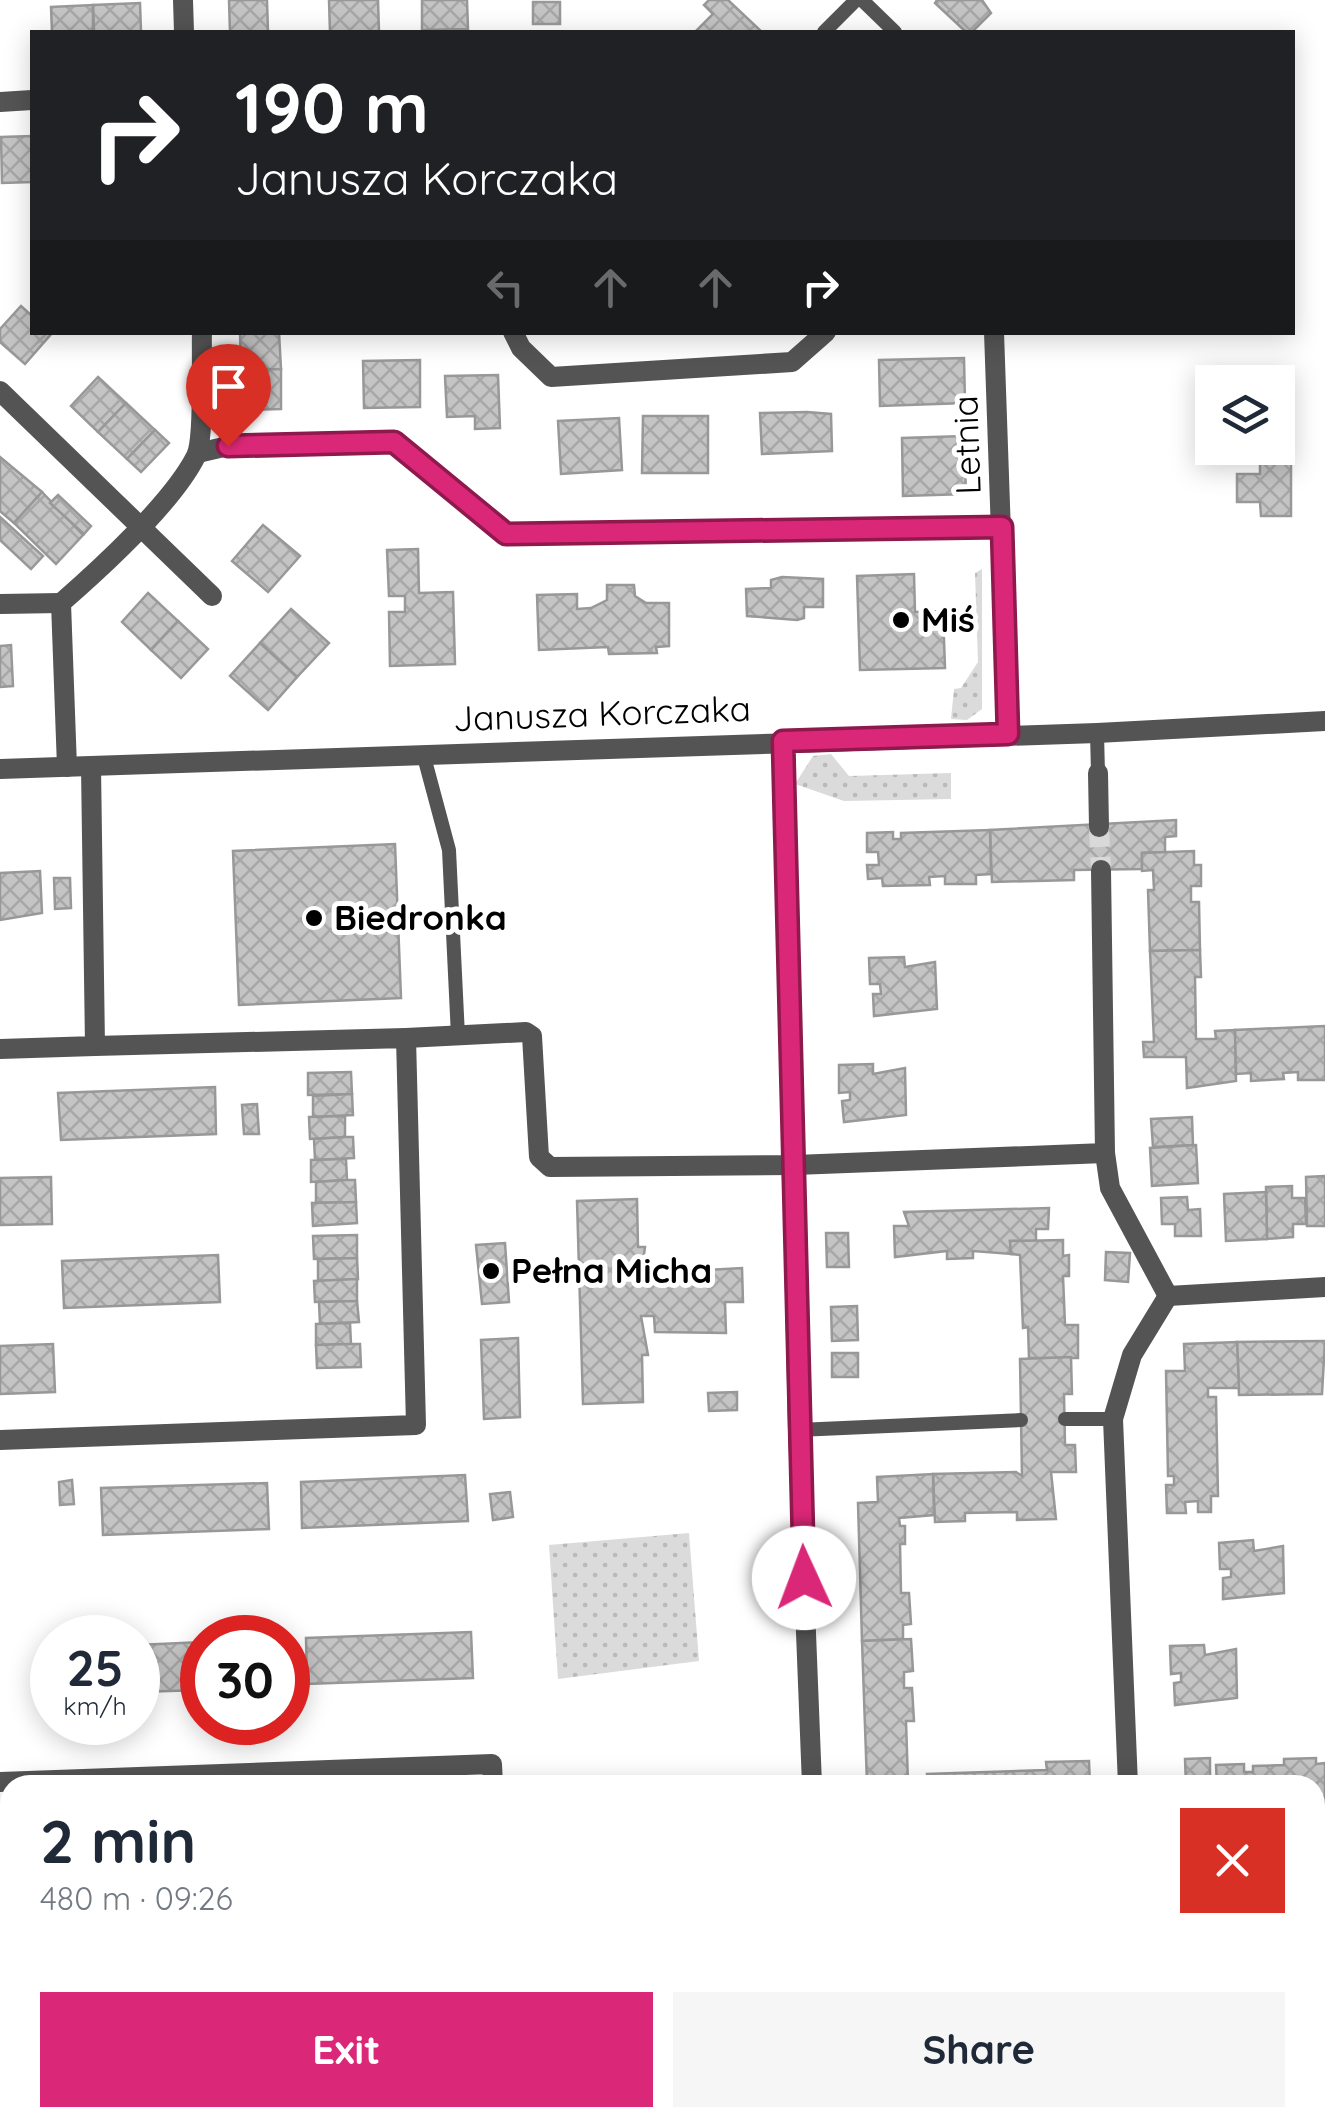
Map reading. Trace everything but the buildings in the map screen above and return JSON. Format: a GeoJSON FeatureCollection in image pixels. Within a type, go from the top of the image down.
{"type":"FeatureCollection","features":[{"type":"Feature","properties":{"kind":"street"},"geometry":{"type":"LineString","coordinates":[[183,0],[184,30]]}},
{"type":"Feature","properties":{"kind":"street"},"geometry":{"type":"LineString","coordinates":[[0,102],[30,100]]}},
{"type":"Feature","properties":{"kind":"street"},"geometry":{"type":"LineString","coordinates":[[198,453],[202,335]]}},
{"type":"Feature","properties":{"kind":"street"},"geometry":{"type":"LineString","coordinates":[[514,335],[521,348],[551,377],[792,362],[823,335]]}},
{"type":"Feature","properties":{"kind":"street","name":"Letnia"},"geometry":{"type":"LineString","coordinates":[[994,335],[1008,734]]}},
{"type":"Feature","properties":{"kind":"street"},"geometry":{"type":"LineString","coordinates":[[0,391],[212,596]]}},
{"type":"Feature","properties":{"kind":"street"},"geometry":{"type":"LineString","coordinates":[[0,604],[60,603],[100,569],[198,453],[228,446],[394,442],[506,534],[1002,527]]}},
{"type":"Feature","properties":{"kind":"street"},"geometry":{"type":"LineString","coordinates":[[60,603],[67,767]]}},
{"type":"Feature","properties":{"kind":"street","name":"Janusza Korczaka"},"geometry":{"type":"LineString","coordinates":[[0,769],[1097,732],[1325,720]]}},
{"type":"Feature","properties":{"kind":"street"},"geometry":{"type":"LineString","coordinates":[[783,741],[798,1430],[812,1775]]}},
{"type":"Feature","properties":{"kind":"street"},"geometry":{"type":"LineString","coordinates":[[91,767],[95,1046]]}},
{"type":"Feature","properties":{"kind":"street"},"geometry":{"type":"LineString","coordinates":[[1098,773],[1099,827]]}},
{"type":"Feature","properties":{"kind":"street"},"geometry":{"type":"LineString","coordinates":[[1100,870],[1105,1153],[1110,1188],[1168,1296]]}},
{"type":"Feature","properties":{"kind":"street"},"geometry":{"type":"LineString","coordinates":[[0,1049],[526,1032],[532,1036],[539,1156],[550,1167],[795,1165],[1105,1153]]}},
{"type":"Feature","properties":{"kind":"street"},"geometry":{"type":"LineString","coordinates":[[0,1440],[416,1425],[406,1038]]}},
{"type":"Feature","properties":{"kind":"street"},"geometry":{"type":"LineString","coordinates":[[1168,1296],[1325,1288]]}},
{"type":"Feature","properties":{"kind":"street"},"geometry":{"type":"LineString","coordinates":[[1128,1775],[1113,1419],[1132,1355],[1168,1296]]}},
{"type":"Feature","properties":{"kind":"street"},"geometry":{"type":"LineString","coordinates":[[414,1775],[492,1764],[492,1775]]}},
{"type":"Feature","properties":{"kind":"lane"},"geometry":{"type":"LineString","coordinates":[[826,30],[859,0],[893,30]]}},
{"type":"Feature","properties":{"kind":"lane"},"geometry":{"type":"LineString","coordinates":[[1097,732],[1098,773]]}},
{"type":"Feature","properties":{"kind":"lane"},"geometry":{"type":"LineString","coordinates":[[423,753],[449,850],[458,1036]]}},
{"type":"Feature","properties":{"kind":"lane"},"geometry":{"type":"LineString","coordinates":[[1064,1419],[1113,1419]]}},
{"type":"Feature","properties":{"kind":"lane"},"geometry":{"type":"LineString","coordinates":[[798,1430],[1021,1420]]}},
{"type":"Feature","properties":{"kind":"shaded area"},"geometry":{"type":"Polygon","coordinates":[[[982,569],[982,709],[967,720],[951,719],[954,689],[961,688],[978,662],[975,573],[982,569]]]}},
{"type":"Feature","properties":{"kind":"shaded area"},"geometry":{"type":"Polygon","coordinates":[[[831,754],[849,776],[951,773],[951,799],[844,801],[795,784],[813,756],[831,754]]]}},
{"type":"Feature","properties":{"kind":"shaded area"},"geometry":{"type":"Polygon","coordinates":[[[689,1533],[699,1661],[558,1679],[549,1545],[689,1533]]]}},
{"type":"Feature","properties":{"kind":"tunnel"},"geometry":{"type":"LineString","coordinates":[[1099,827],[1101,870]]}},
{"type":"Feature","properties":{"kind":"place","name":"Miś"},"geometry":{"type":"Point","coordinates":[901,620]}},
{"type":"Feature","properties":{"kind":"place","name":"Biedronka"},"geometry":{"type":"Point","coordinates":[314,918]}},
{"type":"Feature","properties":{"kind":"place","name":"Pełna Micha"},"geometry":{"type":"Point","coordinates":[491,1271]}},
{"type":"Feature","properties":{"kind":"route"},"geometry":{"type":"LineString","coordinates":[[228,446],[394,442],[506,534],[1002,527],[1008,734],[783,741],[804,1578]]}}]}
